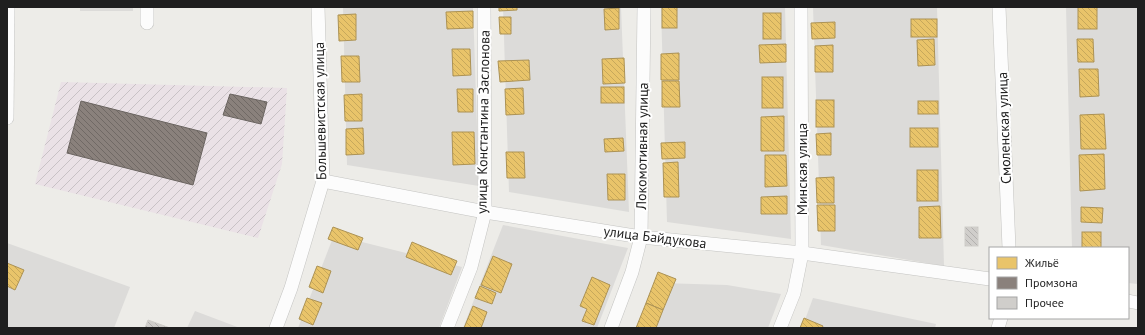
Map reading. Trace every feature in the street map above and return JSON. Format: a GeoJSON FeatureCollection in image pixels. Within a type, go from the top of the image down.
{"type":"FeatureCollection","features":[{"type":"Feature","properties":{"kind":"street"},"geometry":{"type":"LineString","coordinates":[[7,118],[8,7]]}},
{"type":"Feature","properties":{"kind":"street"},"geometry":{"type":"LineString","coordinates":[[147,7],[148,23]]}},
{"type":"Feature","properties":{"kind":"street","name":"Большевистская улица"},"geometry":{"type":"LineString","coordinates":[[276,328],[291,288],[323,181],[318,7]]}},
{"type":"Feature","properties":{"kind":"street","name":"улица Константина Заслонова"},"geometry":{"type":"LineString","coordinates":[[447,328],[471,267],[484,212],[484,7]]}},
{"type":"Feature","properties":{"kind":"street","name":"Локомотивная улица"},"geometry":{"type":"LineString","coordinates":[[611,328],[632,272],[641,237],[644,7]]}},
{"type":"Feature","properties":{"kind":"street","name":"Минская улица"},"geometry":{"type":"LineString","coordinates":[[780,328],[794,293],[802,253],[801,7]]}},
{"type":"Feature","properties":{"kind":"street","name":"Смоленская улица"},"geometry":{"type":"LineString","coordinates":[[999,7],[1009,247]]}},
{"type":"Feature","properties":{"kind":"street","name":"улица Байдукова"},"geometry":{"type":"LineString","coordinates":[[323,181],[484,212],[641,237],[802,253],[989,279]]}},
{"type":"Feature","properties":{"kind":"shaded area"},"geometry":{"type":"Polygon","coordinates":[[[80,7],[133,7],[133,11],[80,11],[80,7]]]}},
{"type":"Feature","properties":{"kind":"shaded area"},"geometry":{"type":"Polygon","coordinates":[[[343,7],[473,7],[479,186],[347,165],[343,7]]]}},
{"type":"Feature","properties":{"kind":"shaded area"},"geometry":{"type":"Polygon","coordinates":[[[503,7],[621,7],[629,212],[509,192],[503,7]]]}},
{"type":"Feature","properties":{"kind":"shaded area"},"geometry":{"type":"Polygon","coordinates":[[[661,7],[785,7],[791,239],[667,222],[661,7]]]}},
{"type":"Feature","properties":{"kind":"shaded area"},"geometry":{"type":"Polygon","coordinates":[[[813,7],[937,7],[944,266],[821,245],[813,7]]]}},
{"type":"Feature","properties":{"kind":"shaded area"},"geometry":{"type":"Polygon","coordinates":[[[1066,7],[1138,7],[1138,284],[1129,283],[1129,247],[1072,247],[1066,7]]]}},
{"type":"Feature","properties":{"kind":"shaded area"},"geometry":{"type":"Polygon","coordinates":[[[61,82],[287,88],[282,164],[258,238],[35,184],[61,82]]]}},
{"type":"Feature","properties":{"kind":"shaded area"},"geometry":{"type":"Polygon","coordinates":[[[503,225],[628,248],[597,328],[463,328],[503,225]]]}},
{"type":"Feature","properties":{"kind":"shaded area"},"geometry":{"type":"Polygon","coordinates":[[[334,235],[462,267],[439,328],[298,328],[334,235]]]}},
{"type":"Feature","properties":{"kind":"shaded area"},"geometry":{"type":"Polygon","coordinates":[[[7,243],[130,287],[114,328],[7,328],[7,243]]]}},
{"type":"Feature","properties":{"kind":"shaded area"},"geometry":{"type":"Polygon","coordinates":[[[661,283],[727,285],[781,294],[768,328],[643,328],[661,283]]]}},
{"type":"Feature","properties":{"kind":"shaded area"},"geometry":{"type":"Polygon","coordinates":[[[813,298],[936,324],[935,328],[802,328],[813,298]]]}},
{"type":"Feature","properties":{"kind":"shaded area"},"geometry":{"type":"Polygon","coordinates":[[[195,311],[240,328],[187,328],[195,311]]]}},
{"type":"Feature","properties":{"kind":"building: Жильё"},"geometry":{"type":"Polygon","coordinates":[[[499,7],[517,7],[517,10],[499,11],[499,7]]]}},
{"type":"Feature","properties":{"kind":"building: Жильё"},"geometry":{"type":"Polygon","coordinates":[[[662,7],[677,7],[677,28],[662,28],[662,7]]]}},
{"type":"Feature","properties":{"kind":"building: Жильё"},"geometry":{"type":"Polygon","coordinates":[[[1078,7],[1097,7],[1097,29],[1078,29],[1078,7]]]}},
{"type":"Feature","properties":{"kind":"building: Жильё"},"geometry":{"type":"Polygon","coordinates":[[[619,8],[619,29],[605,30],[604,9],[619,8]]]}},
{"type":"Feature","properties":{"kind":"building: Жильё"},"geometry":{"type":"Polygon","coordinates":[[[473,11],[473,28],[447,29],[446,12],[473,11]]]}},
{"type":"Feature","properties":{"kind":"building: Жильё"},"geometry":{"type":"Polygon","coordinates":[[[763,13],[781,13],[781,39],[763,39],[763,13]]]}},
{"type":"Feature","properties":{"kind":"building: Жильё"},"geometry":{"type":"Polygon","coordinates":[[[356,14],[356,40],[339,41],[338,15],[356,14]]]}},
{"type":"Feature","properties":{"kind":"building: Жильё"},"geometry":{"type":"Polygon","coordinates":[[[499,17],[511,17],[511,34],[500,34],[499,17]]]}},
{"type":"Feature","properties":{"kind":"building: Жильё"},"geometry":{"type":"Polygon","coordinates":[[[911,19],[937,19],[937,37],[911,37],[911,19]]]}},
{"type":"Feature","properties":{"kind":"building: Жильё"},"geometry":{"type":"Polygon","coordinates":[[[835,22],[835,38],[812,39],[811,23],[835,22]]]}},
{"type":"Feature","properties":{"kind":"building: Жильё"},"geometry":{"type":"Polygon","coordinates":[[[934,39],[935,65],[918,66],[917,40],[934,39]]]}},
{"type":"Feature","properties":{"kind":"building: Жильё"},"geometry":{"type":"Polygon","coordinates":[[[1077,39],[1093,39],[1094,62],[1078,62],[1077,39]]]}},
{"type":"Feature","properties":{"kind":"building: Жильё"},"geometry":{"type":"Polygon","coordinates":[[[786,44],[786,62],[760,63],[759,45],[786,44]]]}},
{"type":"Feature","properties":{"kind":"building: Жильё"},"geometry":{"type":"Polygon","coordinates":[[[833,45],[833,72],[815,72],[815,46],[833,45]]]}},
{"type":"Feature","properties":{"kind":"building: Жильё"},"geometry":{"type":"Polygon","coordinates":[[[452,49],[470,49],[471,75],[453,76],[452,49]]]}},
{"type":"Feature","properties":{"kind":"building: Жильё"},"geometry":{"type":"Polygon","coordinates":[[[679,53],[679,80],[661,80],[661,54],[679,53]]]}},
{"type":"Feature","properties":{"kind":"building: Жильё"},"geometry":{"type":"Polygon","coordinates":[[[341,56],[359,56],[360,82],[342,82],[341,56]]]}},
{"type":"Feature","properties":{"kind":"building: Жильё"},"geometry":{"type":"Polygon","coordinates":[[[624,58],[625,83],[603,84],[602,59],[624,58]]]}},
{"type":"Feature","properties":{"kind":"building: Жильё"},"geometry":{"type":"Polygon","coordinates":[[[529,60],[530,80],[500,82],[498,61],[529,60]]]}},
{"type":"Feature","properties":{"kind":"building: Жильё"},"geometry":{"type":"Polygon","coordinates":[[[1079,69],[1098,69],[1099,96],[1080,97],[1079,69]]]}},
{"type":"Feature","properties":{"kind":"building: Жильё"},"geometry":{"type":"Polygon","coordinates":[[[762,77],[783,77],[783,108],[762,108],[762,77]]]}},
{"type":"Feature","properties":{"kind":"building: Жильё"},"geometry":{"type":"Polygon","coordinates":[[[662,81],[679,81],[680,107],[662,107],[662,81]]]}},
{"type":"Feature","properties":{"kind":"building: Жильё"},"geometry":{"type":"Polygon","coordinates":[[[601,87],[624,87],[624,103],[601,103],[601,87]]]}},
{"type":"Feature","properties":{"kind":"building: Жильё"},"geometry":{"type":"Polygon","coordinates":[[[523,88],[524,114],[506,115],[505,89],[523,88]]]}},
{"type":"Feature","properties":{"kind":"building: Жильё"},"geometry":{"type":"Polygon","coordinates":[[[457,89],[473,89],[473,112],[458,112],[457,89]]]}},
{"type":"Feature","properties":{"kind":"building: Жильё"},"geometry":{"type":"Polygon","coordinates":[[[362,94],[362,121],[345,121],[344,95],[362,94]]]}},
{"type":"Feature","properties":{"kind":"building: Жильё"},"geometry":{"type":"Polygon","coordinates":[[[816,100],[834,100],[834,127],[816,127],[816,100]]]}},
{"type":"Feature","properties":{"kind":"building: Жильё"},"geometry":{"type":"Polygon","coordinates":[[[918,101],[938,101],[938,114],[918,114],[918,101]]]}},
{"type":"Feature","properties":{"kind":"building: Жильё"},"geometry":{"type":"Polygon","coordinates":[[[1104,114],[1106,149],[1081,149],[1080,115],[1104,114]]]}},
{"type":"Feature","properties":{"kind":"building: Жильё"},"geometry":{"type":"Polygon","coordinates":[[[784,116],[784,151],[761,151],[761,117],[784,116]]]}},
{"type":"Feature","properties":{"kind":"building: Жильё"},"geometry":{"type":"Polygon","coordinates":[[[363,128],[364,154],[346,155],[346,129],[363,128]]]}},
{"type":"Feature","properties":{"kind":"building: Жильё"},"geometry":{"type":"Polygon","coordinates":[[[910,128],[938,128],[938,147],[910,147],[910,128]]]}},
{"type":"Feature","properties":{"kind":"building: Жильё"},"geometry":{"type":"Polygon","coordinates":[[[452,132],[474,132],[475,164],[453,165],[452,132]]]}},
{"type":"Feature","properties":{"kind":"building: Жильё"},"geometry":{"type":"Polygon","coordinates":[[[831,133],[831,155],[817,155],[816,134],[831,133]]]}},
{"type":"Feature","properties":{"kind":"building: Жильё"},"geometry":{"type":"Polygon","coordinates":[[[623,138],[624,151],[605,152],[604,139],[623,138]]]}},
{"type":"Feature","properties":{"kind":"building: Жильё"},"geometry":{"type":"Polygon","coordinates":[[[685,142],[685,158],[662,159],[661,143],[685,142]]]}},
{"type":"Feature","properties":{"kind":"building: Жильё"},"geometry":{"type":"Polygon","coordinates":[[[506,152],[524,152],[525,178],[507,178],[506,152]]]}},
{"type":"Feature","properties":{"kind":"building: Жильё"},"geometry":{"type":"Polygon","coordinates":[[[1104,154],[1105,189],[1080,191],[1079,155],[1104,154]]]}},
{"type":"Feature","properties":{"kind":"building: Жильё"},"geometry":{"type":"Polygon","coordinates":[[[765,155],[786,155],[787,186],[765,187],[765,155]]]}},
{"type":"Feature","properties":{"kind":"building: Жильё"},"geometry":{"type":"Polygon","coordinates":[[[678,162],[679,197],[664,197],[663,163],[678,162]]]}},
{"type":"Feature","properties":{"kind":"building: Жильё"},"geometry":{"type":"Polygon","coordinates":[[[917,170],[938,170],[938,201],[917,201],[917,170]]]}},
{"type":"Feature","properties":{"kind":"building: Жильё"},"geometry":{"type":"Polygon","coordinates":[[[607,174],[625,174],[625,200],[608,200],[607,174]]]}},
{"type":"Feature","properties":{"kind":"building: Жильё"},"geometry":{"type":"Polygon","coordinates":[[[834,177],[834,203],[817,203],[816,178],[834,177]]]}},
{"type":"Feature","properties":{"kind":"building: Жильё"},"geometry":{"type":"Polygon","coordinates":[[[787,196],[787,214],[761,214],[761,197],[787,196]]]}},
{"type":"Feature","properties":{"kind":"building: Жильё"},"geometry":{"type":"Polygon","coordinates":[[[817,205],[835,205],[835,231],[818,231],[817,205]]]}},
{"type":"Feature","properties":{"kind":"building: Жильё"},"geometry":{"type":"Polygon","coordinates":[[[940,206],[941,238],[919,238],[919,207],[940,206]]]}},
{"type":"Feature","properties":{"kind":"building: Жильё"},"geometry":{"type":"Polygon","coordinates":[[[1081,207],[1103,208],[1102,223],[1081,222],[1081,207]]]}},
{"type":"Feature","properties":{"kind":"building: Жильё"},"geometry":{"type":"Polygon","coordinates":[[[333,227],[363,238],[358,250],[328,239],[333,227]]]}},
{"type":"Feature","properties":{"kind":"building: Жильё"},"geometry":{"type":"Polygon","coordinates":[[[1082,232],[1101,232],[1101,247],[1082,247],[1082,232]]]}},
{"type":"Feature","properties":{"kind":"building: Жильё"},"geometry":{"type":"Polygon","coordinates":[[[412,242],[457,261],[451,275],[406,257],[412,242]]]}},
{"type":"Feature","properties":{"kind":"building: Жильё"},"geometry":{"type":"Polygon","coordinates":[[[493,256],[512,264],[501,293],[481,285],[493,256]]]}},
{"type":"Feature","properties":{"kind":"building: Жильё"},"geometry":{"type":"Polygon","coordinates":[[[7,263],[24,270],[15,290],[7,286],[7,263]]]}},
{"type":"Feature","properties":{"kind":"building: Жильё"},"geometry":{"type":"Polygon","coordinates":[[[317,266],[331,271],[323,293],[309,287],[317,266]]]}},
{"type":"Feature","properties":{"kind":"building: Жильё"},"geometry":{"type":"Polygon","coordinates":[[[658,272],[676,279],[663,310],[646,303],[658,272]]]}},
{"type":"Feature","properties":{"kind":"building: Жильё"},"geometry":{"type":"Polygon","coordinates":[[[592,277],[610,285],[594,325],[582,321],[587,309],[580,306],[592,277]]]}},
{"type":"Feature","properties":{"kind":"building: Жильё"},"geometry":{"type":"Polygon","coordinates":[[[480,286],[496,293],[492,304],[475,298],[480,286]]]}},
{"type":"Feature","properties":{"kind":"building: Жильё"},"geometry":{"type":"Polygon","coordinates":[[[307,298],[322,303],[313,325],[299,319],[307,298]]]}},
{"type":"Feature","properties":{"kind":"building: Жильё"},"geometry":{"type":"Polygon","coordinates":[[[646,303],[663,310],[656,328],[636,328],[646,303]]]}},
{"type":"Feature","properties":{"kind":"building: Жильё"},"geometry":{"type":"Polygon","coordinates":[[[473,306],[487,312],[481,328],[464,328],[473,306]]]}},
{"type":"Feature","properties":{"kind":"building: Жильё"},"geometry":{"type":"Polygon","coordinates":[[[804,318],[823,326],[822,328],[800,328],[804,318]]]}},
{"type":"Feature","properties":{"kind":"building: Промзона"},"geometry":{"type":"Polygon","coordinates":[[[230,94],[267,102],[261,124],[223,115],[230,94]]]}},
{"type":"Feature","properties":{"kind":"building: Промзона"},"geometry":{"type":"Polygon","coordinates":[[[81,101],[207,133],[193,185],[67,153],[81,101]]]}},
{"type":"Feature","properties":{"kind":"building: Прочее"},"geometry":{"type":"Polygon","coordinates":[[[965,227],[978,227],[978,246],[965,246],[965,227]]]}},
{"type":"Feature","properties":{"kind":"building: Прочее"},"geometry":{"type":"Polygon","coordinates":[[[148,320],[170,328],[145,328],[148,320]]]}}]}
